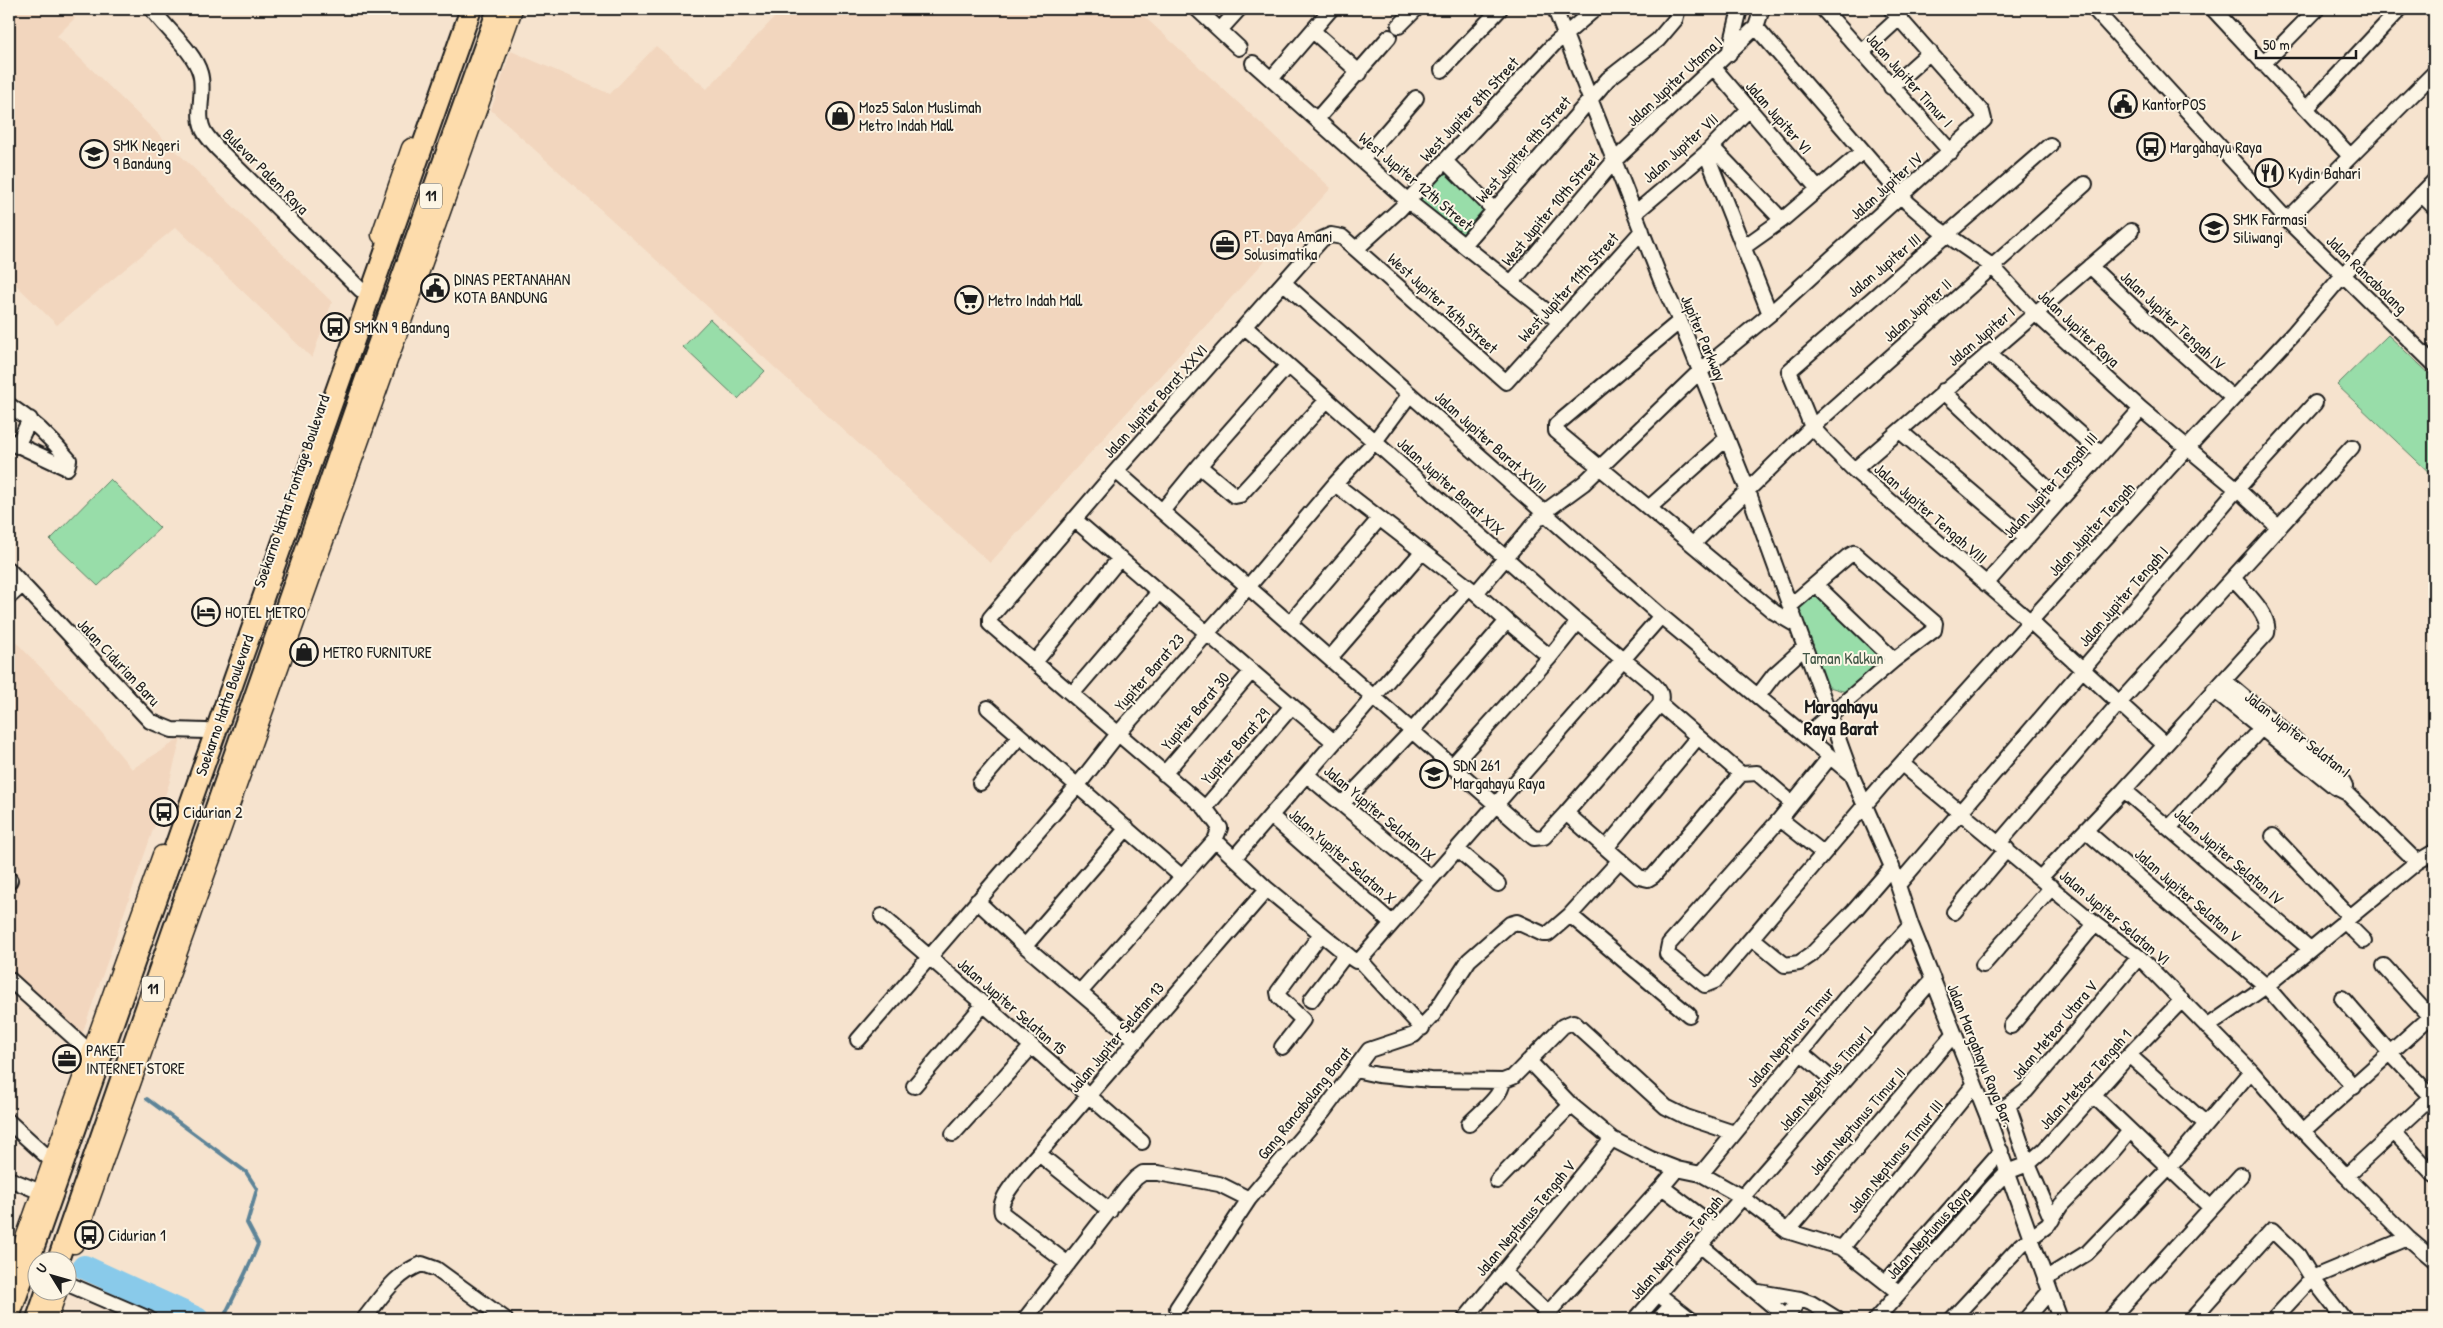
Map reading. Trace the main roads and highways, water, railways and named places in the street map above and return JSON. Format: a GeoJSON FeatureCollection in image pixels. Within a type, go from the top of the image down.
{"type":"FeatureCollection","features":[{"type":"Feature","properties":{"kind":"highway"},"geometry":{"type":"LineString","coordinates":[[458,17],[467,9]]}},
{"type":"Feature","properties":{"kind":"highway","name":"Soekarno Hatta Boulevard"},"geometry":{"type":"LineString","coordinates":[[9,1317],[21,1264],[293,499],[471,9]]}},
{"type":"Feature","properties":{"kind":"highway","name":"Soekarno Hatta Boulevard"},"geometry":{"type":"LineString","coordinates":[[64,1250],[69,1242],[241,737],[364,384],[498,9]]}},
{"type":"Feature","properties":{"kind":"highway"},"geometry":{"type":"LineString","coordinates":[[364,384],[391,348]]}},
{"type":"Feature","properties":{"kind":"highway"},"geometry":{"type":"LineString","coordinates":[[241,737],[242,774]]}},
{"type":"Feature","properties":{"kind":"highway"},"geometry":{"type":"LineString","coordinates":[[37,1319],[44,1300]]}},
{"type":"Feature","properties":{"kind":"main road"},"geometry":{"type":"LineString","coordinates":[[69,1250],[69,1242],[242,774],[391,348],[513,9]]}},
{"type":"Feature","properties":{"kind":"main road","name":"Soekarno Hatta Frontage Boulevard"},"geometry":{"type":"LineString","coordinates":[[36,1224],[41,1192],[206,731],[293,499],[362,290],[458,17]]}},
{"type":"Feature","properties":{"kind":"main road"},"geometry":{"type":"LineString","coordinates":[[9,1284],[21,1264]]}},
{"type":"Feature","properties":{"kind":"main road"},"geometry":{"type":"LineString","coordinates":[[48,1319],[55,1300]]}},
{"type":"Feature","properties":{"kind":"waterway"},"geometry":{"type":"LineString","coordinates":[[147,1099],[246,1172],[257,1189],[247,1223],[258,1244],[223,1319]]}},
{"type":"Feature","properties":{"kind":"waterway"},"geometry":{"type":"LineString","coordinates":[[84,1267],[197,1319]]}},
{"type":"Feature","properties":{"kind":"place","name":"KantorPOS"},"geometry":{"type":"Point","coordinates":[2123,104]}},
{"type":"Feature","properties":{"kind":"place","name":"Moz5 Salon Muslimah Metro Indah Mall"},"geometry":{"type":"Point","coordinates":[840,116]}},
{"type":"Feature","properties":{"kind":"place","name":"Margahayu Raya"},"geometry":{"type":"Point","coordinates":[2151,147]}},
{"type":"Feature","properties":{"kind":"place","name":"SMK Negeri 9 Bandung"},"geometry":{"type":"Point","coordinates":[94,154]}},
{"type":"Feature","properties":{"kind":"place","name":"Kydin Bahari"},"geometry":{"type":"Point","coordinates":[2269,173]}},
{"type":"Feature","properties":{"kind":"place","name":"SMK Farmasi Siliwangi"},"geometry":{"type":"Point","coordinates":[2214,228]}},
{"type":"Feature","properties":{"kind":"place","name":"PT. Daya Amani Solusimatika"},"geometry":{"type":"Point","coordinates":[1225,245]}},
{"type":"Feature","properties":{"kind":"place","name":"DINAS PERTANAHAN KOTA BANDUNG"},"geometry":{"type":"Point","coordinates":[435,288]}},
{"type":"Feature","properties":{"kind":"place","name":"Metro Indah Mall"},"geometry":{"type":"Point","coordinates":[969,300]}},
{"type":"Feature","properties":{"kind":"place","name":"SMKN 9 Bandung"},"geometry":{"type":"Point","coordinates":[335,327]}},
{"type":"Feature","properties":{"kind":"place","name":"HOTEL METRO"},"geometry":{"type":"Point","coordinates":[206,612]}},
{"type":"Feature","properties":{"kind":"place","name":"METRO FURNITURE"},"geometry":{"type":"Point","coordinates":[304,652]}},
{"type":"Feature","properties":{"kind":"place","name":"SDN 261 Margahayu Raya"},"geometry":{"type":"Point","coordinates":[1434,774]}},
{"type":"Feature","properties":{"kind":"place","name":"Cidurian 2"},"geometry":{"type":"Point","coordinates":[164,812]}},
{"type":"Feature","properties":{"kind":"place","name":"PAKET INTERNET STORE"},"geometry":{"type":"Point","coordinates":[67,1059]}},
{"type":"Feature","properties":{"kind":"place","name":"Cidurian 1"},"geometry":{"type":"Point","coordinates":[89,1235]}},
{"type":"Feature","properties":{"kind":"district","name":"Margahayu Raya Barat"},"geometry":{"type":"Point","coordinates":[1841,717]}},
{"type":"Feature","properties":{"kind":"park label","name":"Taman Kalkun"},"geometry":{"type":"Point","coordinates":[1843,658]}}]}
